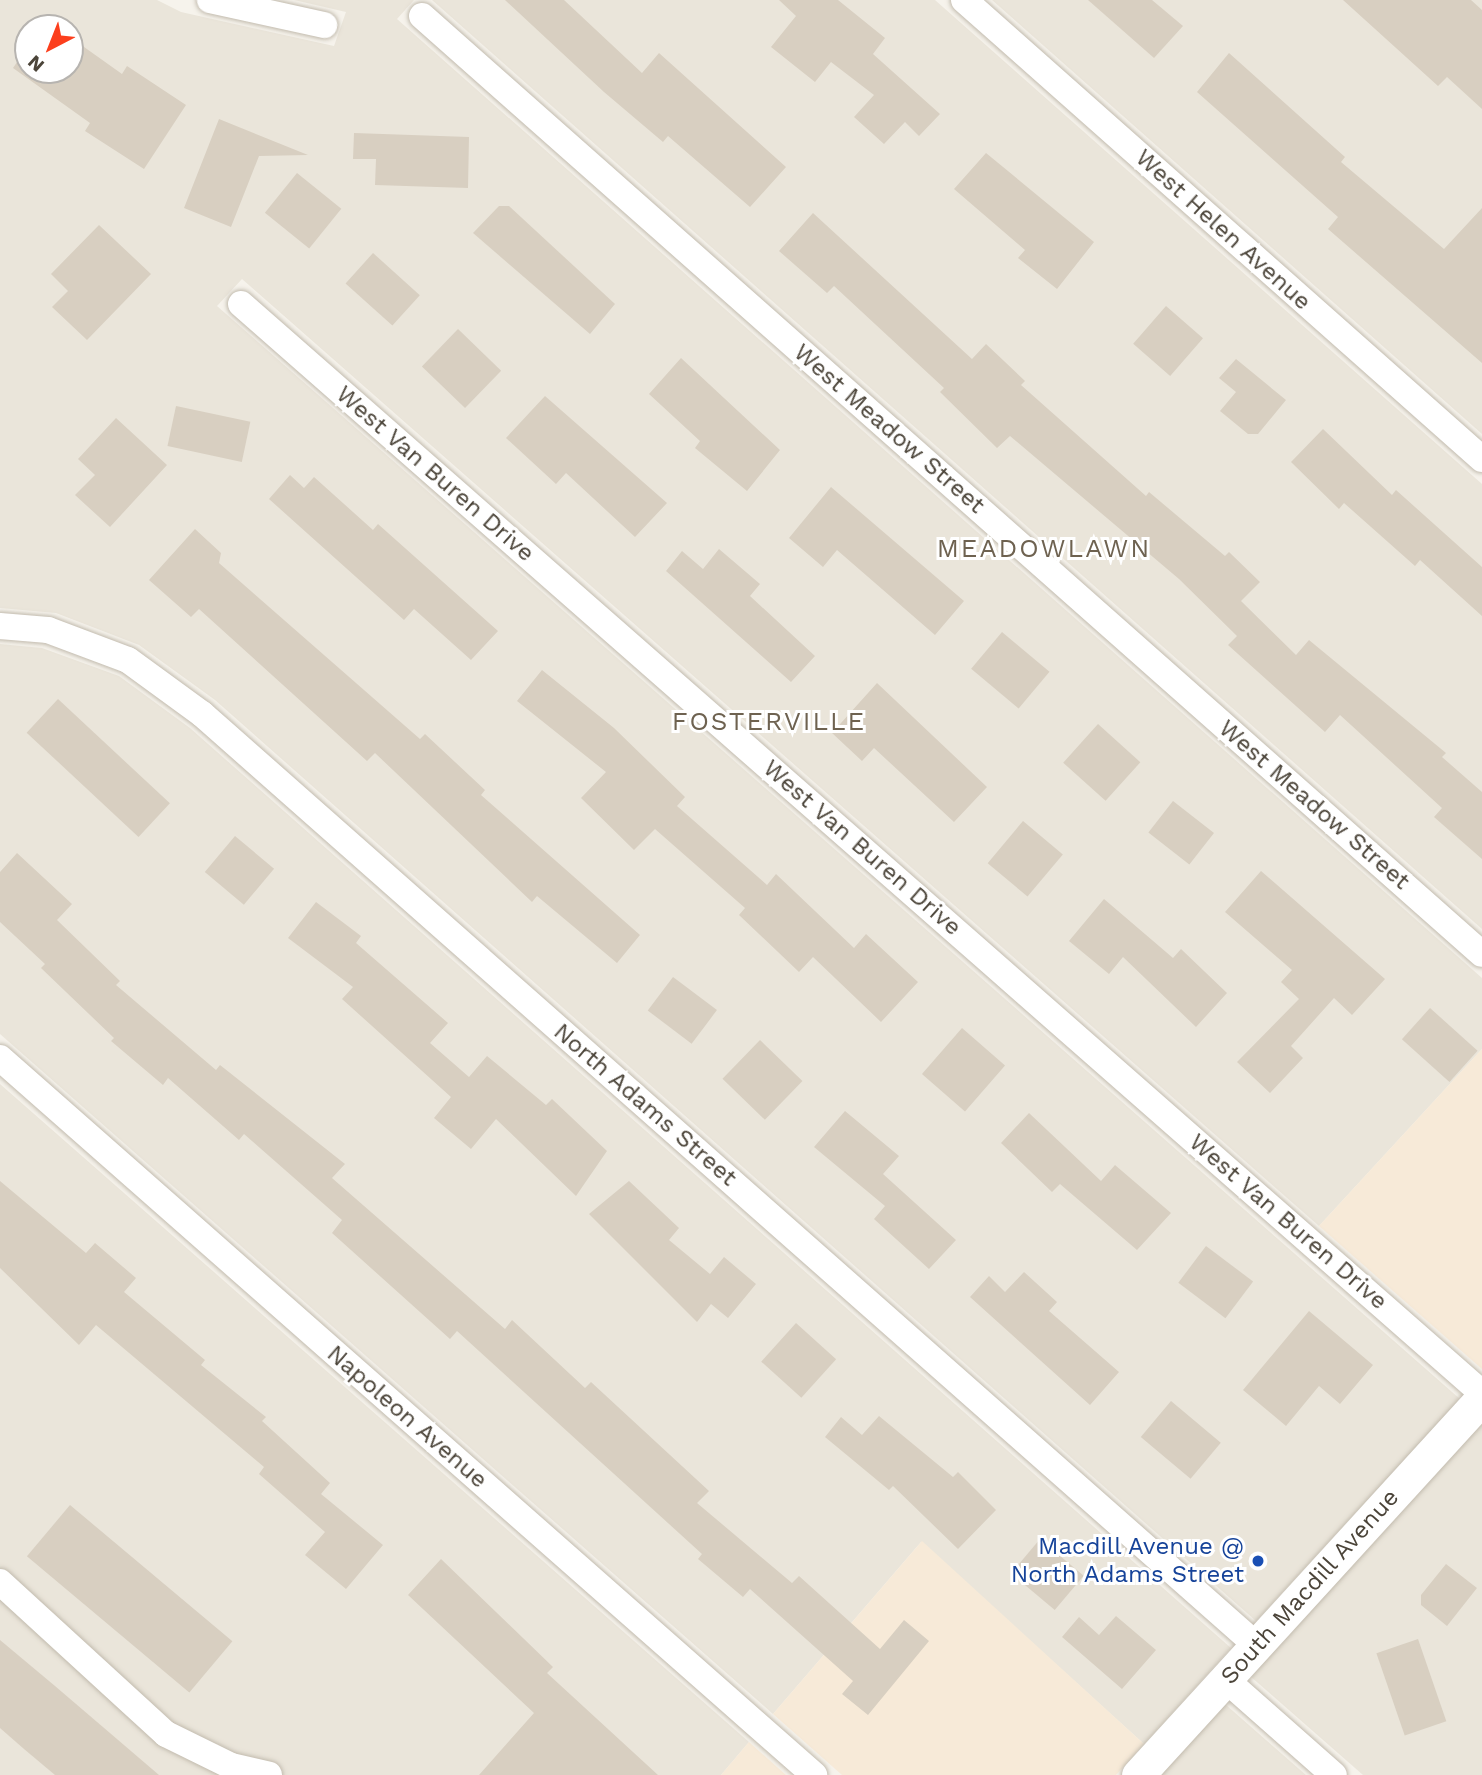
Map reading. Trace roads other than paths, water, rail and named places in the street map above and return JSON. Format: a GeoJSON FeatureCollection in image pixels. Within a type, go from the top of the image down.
{"type":"FeatureCollection","features":[{"type":"Feature","properties":{"kind":"street"},"geometry":{"type":"LineString","coordinates":[[211,0],[324,25]]}},
{"type":"Feature","properties":{"kind":"street","name":"West Helen Avenue"},"geometry":{"type":"LineString","coordinates":[[964,0],[1482,459]]}},
{"type":"Feature","properties":{"kind":"street","name":"West Meadow Street"},"geometry":{"type":"LineString","coordinates":[[422,16],[1482,954]]}},
{"type":"Feature","properties":{"kind":"street","name":"West Van Buren Drive"},"geometry":{"type":"LineString","coordinates":[[241,304],[1482,1396]]}},
{"type":"Feature","properties":{"kind":"street","name":"North Adams Street"},"geometry":{"type":"LineString","coordinates":[[0,626],[48,630],[128,660],[202,714],[1256,1645]]}},
{"type":"Feature","properties":{"kind":"street","name":"Napoleon Avenue"},"geometry":{"type":"LineString","coordinates":[[0,1058],[814,1775]]}},
{"type":"Feature","properties":{"kind":"street","name":"South Macdill Avenue"},"geometry":{"type":"LineString","coordinates":[[1138,1775],[1482,1396]]}},
{"type":"Feature","properties":{"kind":"street"},"geometry":{"type":"LineString","coordinates":[[0,1582],[166,1734],[231,1766],[268,1775]]}},
{"type":"Feature","properties":{"kind":"street"},"geometry":{"type":"LineString","coordinates":[[1225,1679],[1334,1775]]}},
{"type":"Feature","properties":{"kind":"place","name":"Macdill Avenue @ North Adams Street"},"geometry":{"type":"Point","coordinates":[1258,1561]}},
{"type":"Feature","properties":{"kind":"district","name":"MEADOWLAWN"},"geometry":{"type":"Point","coordinates":[1044,549]}},
{"type":"Feature","properties":{"kind":"district","name":"FOSTERVILLE"},"geometry":{"type":"Point","coordinates":[769,722]}}]}
